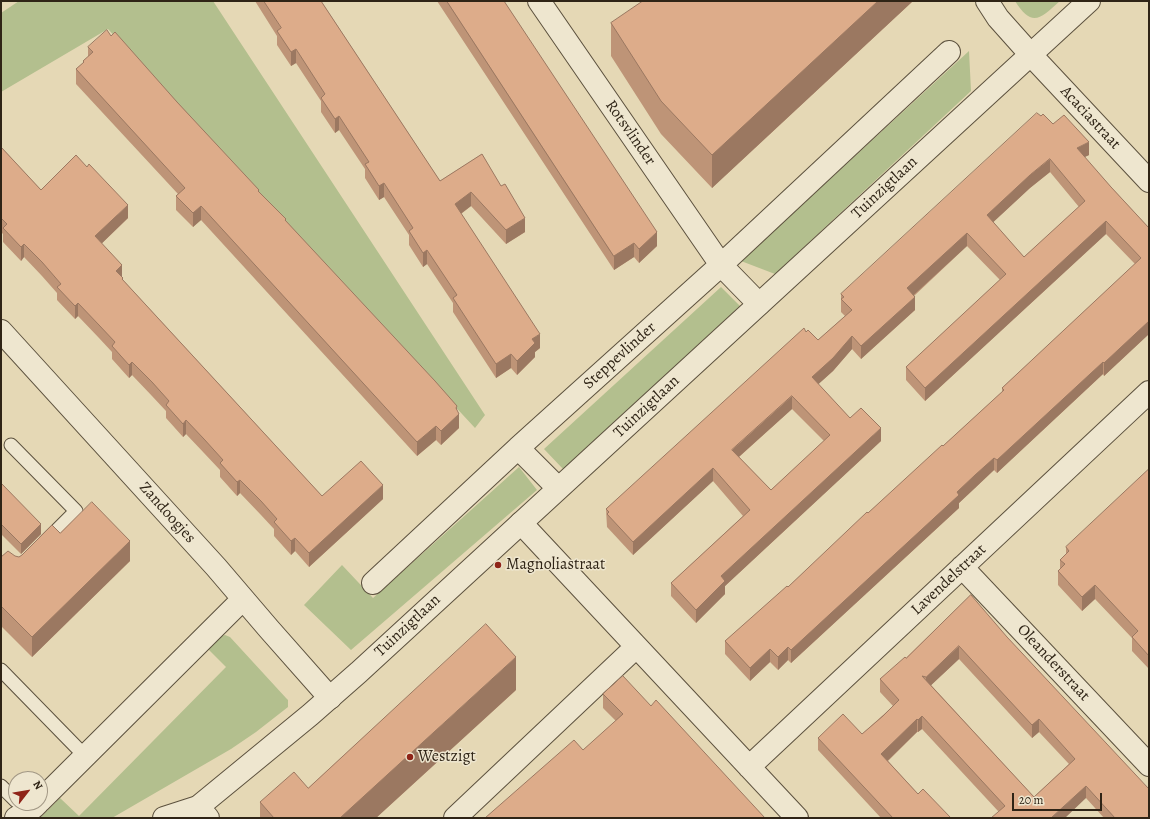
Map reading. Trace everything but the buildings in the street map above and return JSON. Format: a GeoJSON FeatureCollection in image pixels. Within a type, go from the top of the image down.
{"type":"FeatureCollection","features":[{"type":"Feature","properties":{"kind":"street","name":"Rotsvlinder"},"geometry":{"type":"LineString","coordinates":[[539,1],[721,265],[759,304]]}},
{"type":"Feature","properties":{"kind":"street","name":"Acaciastraat"},"geometry":{"type":"LineString","coordinates":[[987,1],[998,18],[1030,55],[1149,181]]}},
{"type":"Feature","properties":{"kind":"street","name":"Tuinzigtlaan"},"geometry":{"type":"LineString","coordinates":[[164,818],[198,814],[330,698],[1089,1]]}},
{"type":"Feature","properties":{"kind":"street"},"geometry":{"type":"LineString","coordinates":[[721,265],[949,52]]}},
{"type":"Feature","properties":{"kind":"street","name":"Steppevlinder"},"geometry":{"type":"LineString","coordinates":[[373,583],[518,448],[721,265]]}},
{"type":"Feature","properties":{"kind":"street","name":"Zandoogjes"},"geometry":{"type":"LineString","coordinates":[[1,331],[216,567],[330,698]]}},
{"type":"Feature","properties":{"kind":"street","name":"Lavendelstraat"},"geometry":{"type":"LineString","coordinates":[[749,767],[1149,392]]}},
{"type":"Feature","properties":{"kind":"street"},"geometry":{"type":"LineString","coordinates":[[518,448],[558,488]]}},
{"type":"Feature","properties":{"kind":"street"},"geometry":{"type":"LineString","coordinates":[[521,523],[797,818]]}},
{"type":"Feature","properties":{"kind":"street","name":"Oleanderstraat"},"geometry":{"type":"LineString","coordinates":[[962,567],[1147,760]]}},
{"type":"Feature","properties":{"kind":"street"},"geometry":{"type":"LineString","coordinates":[[48,787],[85,756],[243,599]]}},
{"type":"Feature","properties":{"kind":"street"},"geometry":{"type":"LineString","coordinates":[[455,818],[636,646]]}},
{"type":"Feature","properties":{"kind":"lane"},"geometry":{"type":"LineString","coordinates":[[12,445],[76,511],[39,548]]}},
{"type":"Feature","properties":{"kind":"lane"},"geometry":{"type":"LineString","coordinates":[[1,670],[85,756]]}},
{"type":"Feature","properties":{"kind":"green space"},"geometry":{"type":"Polygon","coordinates":[[[19,1],[213,1],[485,415],[475,428],[108,29],[1,92],[1,13],[19,1]]]}},
{"type":"Feature","properties":{"kind":"green space"},"geometry":{"type":"Polygon","coordinates":[[[1015,1],[1060,1],[1041,16],[1031,18],[1026,15],[1015,1]]]}},
{"type":"Feature","properties":{"kind":"green space"},"geometry":{"type":"Polygon","coordinates":[[[969,51],[971,91],[775,274],[741,261],[969,51]]]}},
{"type":"Feature","properties":{"kind":"green space"},"geometry":{"type":"Polygon","coordinates":[[[721,287],[740,306],[563,469],[544,449],[721,287]]]}},
{"type":"Feature","properties":{"kind":"green space"},"geometry":{"type":"Polygon","coordinates":[[[519,467],[537,490],[351,650],[304,605],[342,565],[373,598],[519,467]]]}},
{"type":"Feature","properties":{"kind":"green space"},"geometry":{"type":"Polygon","coordinates":[[[225,635],[230,637],[288,700],[288,707],[231,749],[112,818],[40,818],[60,798],[79,816],[226,667],[208,649],[225,635]]]}},
{"type":"Feature","properties":{"kind":"place","name":"Magnoliastraat"},"geometry":{"type":"Point","coordinates":[498,565]}},
{"type":"Feature","properties":{"kind":"place","name":"Westzigt"},"geometry":{"type":"Point","coordinates":[410,757]}}]}
